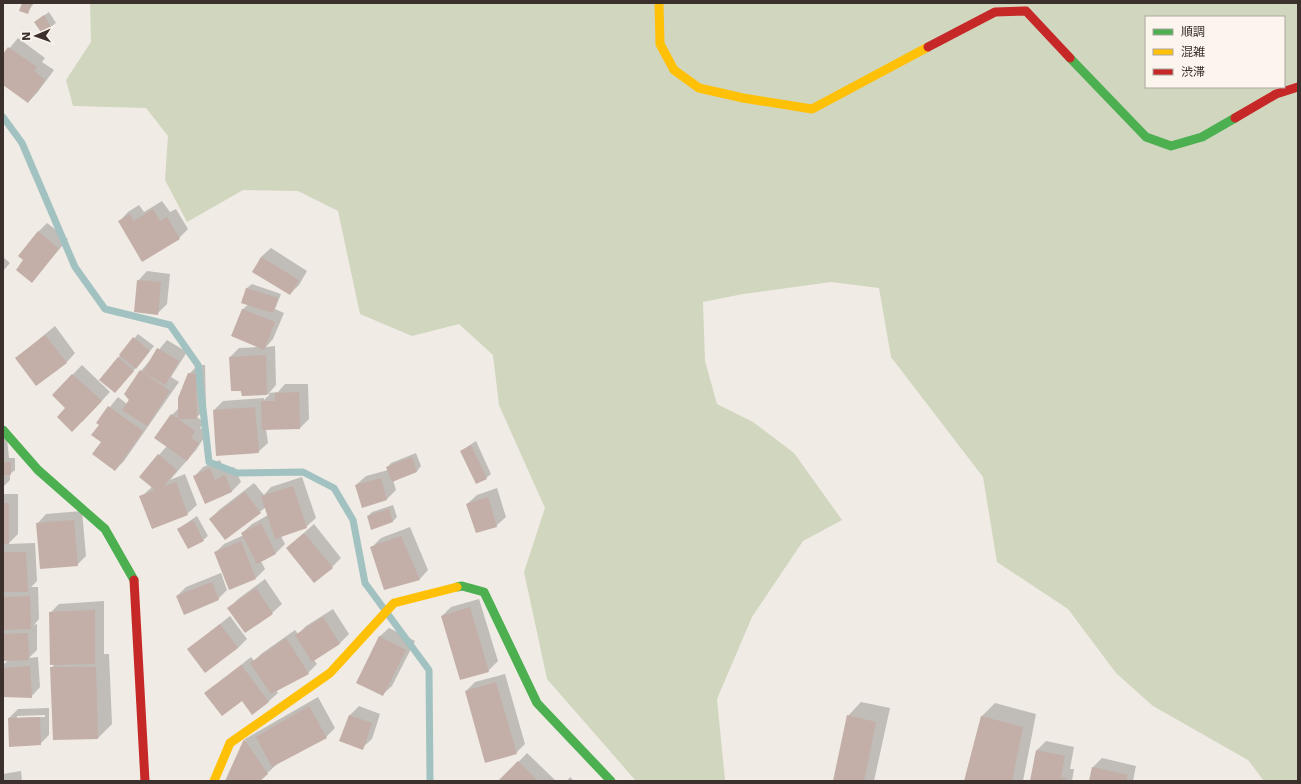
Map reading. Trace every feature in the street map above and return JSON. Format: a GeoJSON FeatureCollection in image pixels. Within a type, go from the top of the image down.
{"type":"FeatureCollection","features":[{"type":"Feature","properties":{"kind":"street"},"geometry":{"type":"LineString","coordinates":[[659,3],[660,44],[674,70],[699,88],[743,98],[812,109],[995,12],[1026,11],[1047,36],[1146,137],[1171,146],[1202,137],[1276,94],[1298,87]]}},
{"type":"Feature","properties":{"kind":"street"},"geometry":{"type":"LineString","coordinates":[[3,430],[38,470],[105,529],[134,579],[145,781]]}},
{"type":"Feature","properties":{"kind":"street"},"geometry":{"type":"LineString","coordinates":[[214,781],[230,742],[330,673],[394,603],[462,586],[484,592],[537,704],[612,781]]}},
{"type":"Feature","properties":{"kind":"green space"},"geometry":{"type":"Polygon","coordinates":[[[90,3],[1298,3],[1298,781],[1264,781],[1248,760],[1153,706],[1116,673],[1068,609],[997,562],[983,477],[891,357],[879,288],[831,282],[743,294],[703,302],[705,361],[717,404],[753,422],[794,453],[842,520],[803,541],[752,617],[717,699],[725,780],[636,781],[547,679],[524,572],[545,508],[499,405],[493,355],[459,324],[412,336],[360,314],[338,211],[298,191],[243,190],[187,222],[165,180],[168,136],[146,108],[73,106],[66,80],[91,42],[90,3]]]}},
{"type":"Feature","properties":{"kind":"building"},"geometry":{"type":"Polygon","coordinates":[[[22,3],[32,3],[28,14],[19,11],[22,3]]]}},
{"type":"Feature","properties":{"kind":"building"},"geometry":{"type":"Polygon","coordinates":[[[44,15],[52,29],[43,35],[34,22],[44,15]]]}},
{"type":"Feature","properties":{"kind":"building"},"geometry":{"type":"Polygon","coordinates":[[[8,47],[37,67],[34,71],[45,80],[28,103],[3,85],[3,54],[8,47]]]}},
{"type":"Feature","properties":{"kind":"building"},"geometry":{"type":"Polygon","coordinates":[[[153,209],[160,221],[167,217],[180,239],[142,262],[118,221],[130,214],[134,221],[153,209]]]}},
{"type":"Feature","properties":{"kind":"building"},"geometry":{"type":"Polygon","coordinates":[[[38,231],[59,249],[32,283],[16,270],[23,260],[18,256],[38,231]]]}},
{"type":"Feature","properties":{"kind":"building"},"geometry":{"type":"Polygon","coordinates":[[[261,257],[299,280],[290,295],[252,272],[261,257]]]}},
{"type":"Feature","properties":{"kind":"building"},"geometry":{"type":"Polygon","coordinates":[[[137,280],[161,282],[158,315],[134,312],[137,280]]]}},
{"type":"Feature","properties":{"kind":"building"},"geometry":{"type":"Polygon","coordinates":[[[246,288],[278,298],[273,313],[241,303],[246,288]]]}},
{"type":"Feature","properties":{"kind":"building"},"geometry":{"type":"Polygon","coordinates":[[[242,309],[275,322],[264,350],[231,336],[242,309]]]}},
{"type":"Feature","properties":{"kind":"building"},"geometry":{"type":"Polygon","coordinates":[[[45,335],[67,363],[36,386],[15,358],[45,335]]]}},
{"type":"Feature","properties":{"kind":"building"},"geometry":{"type":"Polygon","coordinates":[[[133,337],[150,351],[136,369],[119,355],[133,337]]]}},
{"type":"Feature","properties":{"kind":"building"},"geometry":{"type":"Polygon","coordinates":[[[157,348],[179,361],[165,385],[143,372],[157,348]]]}},
{"type":"Feature","properties":{"kind":"building"},"geometry":{"type":"Polygon","coordinates":[[[266,355],[267,395],[242,396],[241,391],[231,391],[229,357],[266,355]]]}},
{"type":"Feature","properties":{"kind":"building"},"geometry":{"type":"Polygon","coordinates":[[[118,357],[134,371],[115,393],[99,380],[118,357]]]}},
{"type":"Feature","properties":{"kind":"building"},"geometry":{"type":"Polygon","coordinates":[[[140,370],[170,391],[147,426],[122,410],[129,400],[124,394],[140,370]]]}},
{"type":"Feature","properties":{"kind":"building"},"geometry":{"type":"Polygon","coordinates":[[[188,373],[196,374],[197,419],[178,419],[178,398],[188,373]]]}},
{"type":"Feature","properties":{"kind":"building"},"geometry":{"type":"Polygon","coordinates":[[[72,374],[102,401],[72,432],[57,417],[65,408],[52,395],[72,374]]]}},
{"type":"Feature","properties":{"kind":"building"},"geometry":{"type":"Polygon","coordinates":[[[299,392],[300,429],[262,430],[261,401],[275,401],[275,393],[299,392]]]}},
{"type":"Feature","properties":{"kind":"building"},"geometry":{"type":"Polygon","coordinates":[[[108,406],[143,431],[115,471],[92,454],[101,442],[91,435],[99,425],[96,423],[108,406]]]}},
{"type":"Feature","properties":{"kind":"building"},"geometry":{"type":"Polygon","coordinates":[[[255,407],[259,453],[216,456],[213,410],[255,407]]]}},
{"type":"Feature","properties":{"kind":"building"},"geometry":{"type":"Polygon","coordinates":[[[171,414],[195,431],[191,438],[199,443],[187,461],[154,438],[171,414]]]}},
{"type":"Feature","properties":{"kind":"building"},"geometry":{"type":"Polygon","coordinates":[[[471,445],[487,479],[476,484],[460,451],[471,445]]]}},
{"type":"Feature","properties":{"kind":"building"},"geometry":{"type":"Polygon","coordinates":[[[158,454],[177,470],[163,487],[176,482],[188,515],[152,529],[139,496],[155,490],[139,477],[158,454]]]}},
{"type":"Feature","properties":{"kind":"building"},"geometry":{"type":"Polygon","coordinates":[[[412,457],[417,472],[392,482],[386,467],[412,457]]]}},
{"type":"Feature","properties":{"kind":"building"},"geometry":{"type":"Polygon","coordinates":[[[4,462],[11,462],[11,475],[4,475],[4,462]]]}},
{"type":"Feature","properties":{"kind":"building"},"geometry":{"type":"Polygon","coordinates":[[[210,468],[215,480],[225,475],[232,492],[205,504],[193,476],[210,468]]]}},
{"type":"Feature","properties":{"kind":"building"},"geometry":{"type":"Polygon","coordinates":[[[381,478],[387,500],[362,508],[355,485],[381,478]]]}},
{"type":"Feature","properties":{"kind":"building"},"geometry":{"type":"Polygon","coordinates":[[[293,486],[307,528],[275,539],[261,496],[293,486]]]}},
{"type":"Feature","properties":{"kind":"building"},"geometry":{"type":"Polygon","coordinates":[[[245,492],[261,513],[225,540],[209,519],[245,492]]]}},
{"type":"Feature","properties":{"kind":"building"},"geometry":{"type":"Polygon","coordinates":[[[488,497],[497,527],[476,533],[466,504],[488,497]]]}},
{"type":"Feature","properties":{"kind":"building"},"geometry":{"type":"Polygon","coordinates":[[[3,503],[9,503],[9,544],[3,544],[3,503]]]}},
{"type":"Feature","properties":{"kind":"building"},"geometry":{"type":"Polygon","coordinates":[[[389,509],[393,522],[371,530],[367,516],[389,509]]]}},
{"type":"Feature","properties":{"kind":"building"},"geometry":{"type":"Polygon","coordinates":[[[74,520],[78,566],[40,569],[36,523],[74,520]]]}},
{"type":"Feature","properties":{"kind":"building"},"geometry":{"type":"Polygon","coordinates":[[[193,520],[204,541],[188,549],[177,529],[193,520]]]}},
{"type":"Feature","properties":{"kind":"building"},"geometry":{"type":"Polygon","coordinates":[[[261,523],[276,554],[257,564],[241,533],[261,523]]]}},
{"type":"Feature","properties":{"kind":"building"},"geometry":{"type":"Polygon","coordinates":[[[304,533],[333,568],[314,583],[286,548],[304,533]]]}},
{"type":"Feature","properties":{"kind":"building"},"geometry":{"type":"Polygon","coordinates":[[[401,536],[420,580],[384,590],[370,547],[401,536]]]}},
{"type":"Feature","properties":{"kind":"building"},"geometry":{"type":"Polygon","coordinates":[[[241,541],[256,579],[229,590],[214,552],[241,541]]]}},
{"type":"Feature","properties":{"kind":"building"},"geometry":{"type":"Polygon","coordinates":[[[3,552],[26,552],[28,592],[3,592],[3,552]]]}},
{"type":"Feature","properties":{"kind":"building"},"geometry":{"type":"Polygon","coordinates":[[[212,582],[219,600],[184,615],[176,596],[212,582]]]}},
{"type":"Feature","properties":{"kind":"building"},"geometry":{"type":"Polygon","coordinates":[[[256,588],[273,614],[245,633],[227,608],[256,588]]]}},
{"type":"Feature","properties":{"kind":"building"},"geometry":{"type":"Polygon","coordinates":[[[30,596],[31,629],[3,630],[3,597],[30,596]]]}},
{"type":"Feature","properties":{"kind":"building"},"geometry":{"type":"Polygon","coordinates":[[[470,607],[489,672],[460,680],[441,616],[470,607]]]}},
{"type":"Feature","properties":{"kind":"building"},"geometry":{"type":"Polygon","coordinates":[[[95,610],[95,664],[50,665],[49,612],[95,610]]]}},
{"type":"Feature","properties":{"kind":"building"},"geometry":{"type":"Polygon","coordinates":[[[323,617],[340,644],[312,662],[295,635],[323,617]]]}},
{"type":"Feature","properties":{"kind":"building"},"geometry":{"type":"Polygon","coordinates":[[[220,624],[238,648],[205,673],[187,649],[220,624]]]}},
{"type":"Feature","properties":{"kind":"building"},"geometry":{"type":"Polygon","coordinates":[[[28,633],[29,660],[3,661],[3,634],[28,633]]]}},
{"type":"Feature","properties":{"kind":"building"},"geometry":{"type":"Polygon","coordinates":[[[379,636],[406,650],[383,696],[356,683],[379,636]]]}},
{"type":"Feature","properties":{"kind":"building"},"geometry":{"type":"Polygon","coordinates":[[[286,638],[309,674],[271,694],[250,663],[286,638]]]}},
{"type":"Feature","properties":{"kind":"building"},"geometry":{"type":"Polygon","coordinates":[[[241,665],[269,702],[252,715],[242,701],[222,716],[204,693],[241,665]]]}},
{"type":"Feature","properties":{"kind":"building"},"geometry":{"type":"Polygon","coordinates":[[[30,666],[32,698],[3,697],[3,668],[30,666]]]}},
{"type":"Feature","properties":{"kind":"building"},"geometry":{"type":"Polygon","coordinates":[[[50,667],[96,667],[98,739],[53,740],[50,667]]]}},
{"type":"Feature","properties":{"kind":"building"},"geometry":{"type":"Polygon","coordinates":[[[496,682],[517,754],[485,763],[465,691],[496,682]]]}},
{"type":"Feature","properties":{"kind":"building"},"geometry":{"type":"Polygon","coordinates":[[[309,706],[327,738],[272,767],[256,737],[309,706]]]}},
{"type":"Feature","properties":{"kind":"building"},"geometry":{"type":"Polygon","coordinates":[[[349,715],[372,723],[363,750],[339,741],[349,715]]]}},
{"type":"Feature","properties":{"kind":"building"},"geometry":{"type":"Polygon","coordinates":[[[847,715],[876,722],[864,781],[833,781],[847,715]]]}},
{"type":"Feature","properties":{"kind":"building"},"geometry":{"type":"Polygon","coordinates":[[[981,716],[1023,727],[1012,781],[964,781],[981,716]]]}},
{"type":"Feature","properties":{"kind":"building"},"geometry":{"type":"Polygon","coordinates":[[[40,717],[41,745],[9,747],[8,718],[40,717]]]}},
{"type":"Feature","properties":{"kind":"building"},"geometry":{"type":"Polygon","coordinates":[[[244,739],[268,774],[260,781],[225,781],[244,739]]]}},
{"type":"Feature","properties":{"kind":"building"},"geometry":{"type":"Polygon","coordinates":[[[1036,750],[1065,756],[1061,777],[1066,778],[1065,781],[1030,781],[1036,750]]]}},
{"type":"Feature","properties":{"kind":"building"},"geometry":{"type":"Polygon","coordinates":[[[518,761],[538,781],[498,781],[518,761]]]}},
{"type":"Feature","properties":{"kind":"building"},"geometry":{"type":"Polygon","coordinates":[[[1092,767],[1128,775],[1126,781],[1089,781],[1092,767]]]}},
{"type":"Feature","properties":{"kind":"waterway"},"geometry":{"type":"LineString","coordinates":[[3,117],[22,143],[75,267],[105,309],[170,325],[198,365],[209,462],[237,473],[303,472],[334,488],[353,520],[365,583],[429,670],[430,781]]}},
{"type":"Feature","properties":{"kind":"traffic: fast"},"geometry":{"type":"LineString","coordinates":[[1070,58],[1146,137],[1171,146],[1202,137],[1235,118]]}},
{"type":"Feature","properties":{"kind":"traffic: fast"},"geometry":{"type":"LineString","coordinates":[[3,430],[38,470],[105,529],[134,580]]}},
{"type":"Feature","properties":{"kind":"traffic: fast"},"geometry":{"type":"LineString","coordinates":[[457,587],[462,586],[484,592],[537,703],[611,781]]}},
{"type":"Feature","properties":{"kind":"traffic: slow"},"geometry":{"type":"LineString","coordinates":[[659,3],[660,44],[674,70],[699,88],[743,98],[812,109],[928,47]]}},
{"type":"Feature","properties":{"kind":"traffic: slow"},"geometry":{"type":"LineString","coordinates":[[214,781],[230,743],[330,673],[394,603],[457,587]]}},
{"type":"Feature","properties":{"kind":"traffic: jam"},"geometry":{"type":"LineString","coordinates":[[928,47],[995,12],[1026,11],[1070,58]]}},
{"type":"Feature","properties":{"kind":"traffic: jam"},"geometry":{"type":"LineString","coordinates":[[1235,118],[1276,94],[1298,87]]}},
{"type":"Feature","properties":{"kind":"traffic: jam"},"geometry":{"type":"LineString","coordinates":[[134,580],[145,781]]}}]}
